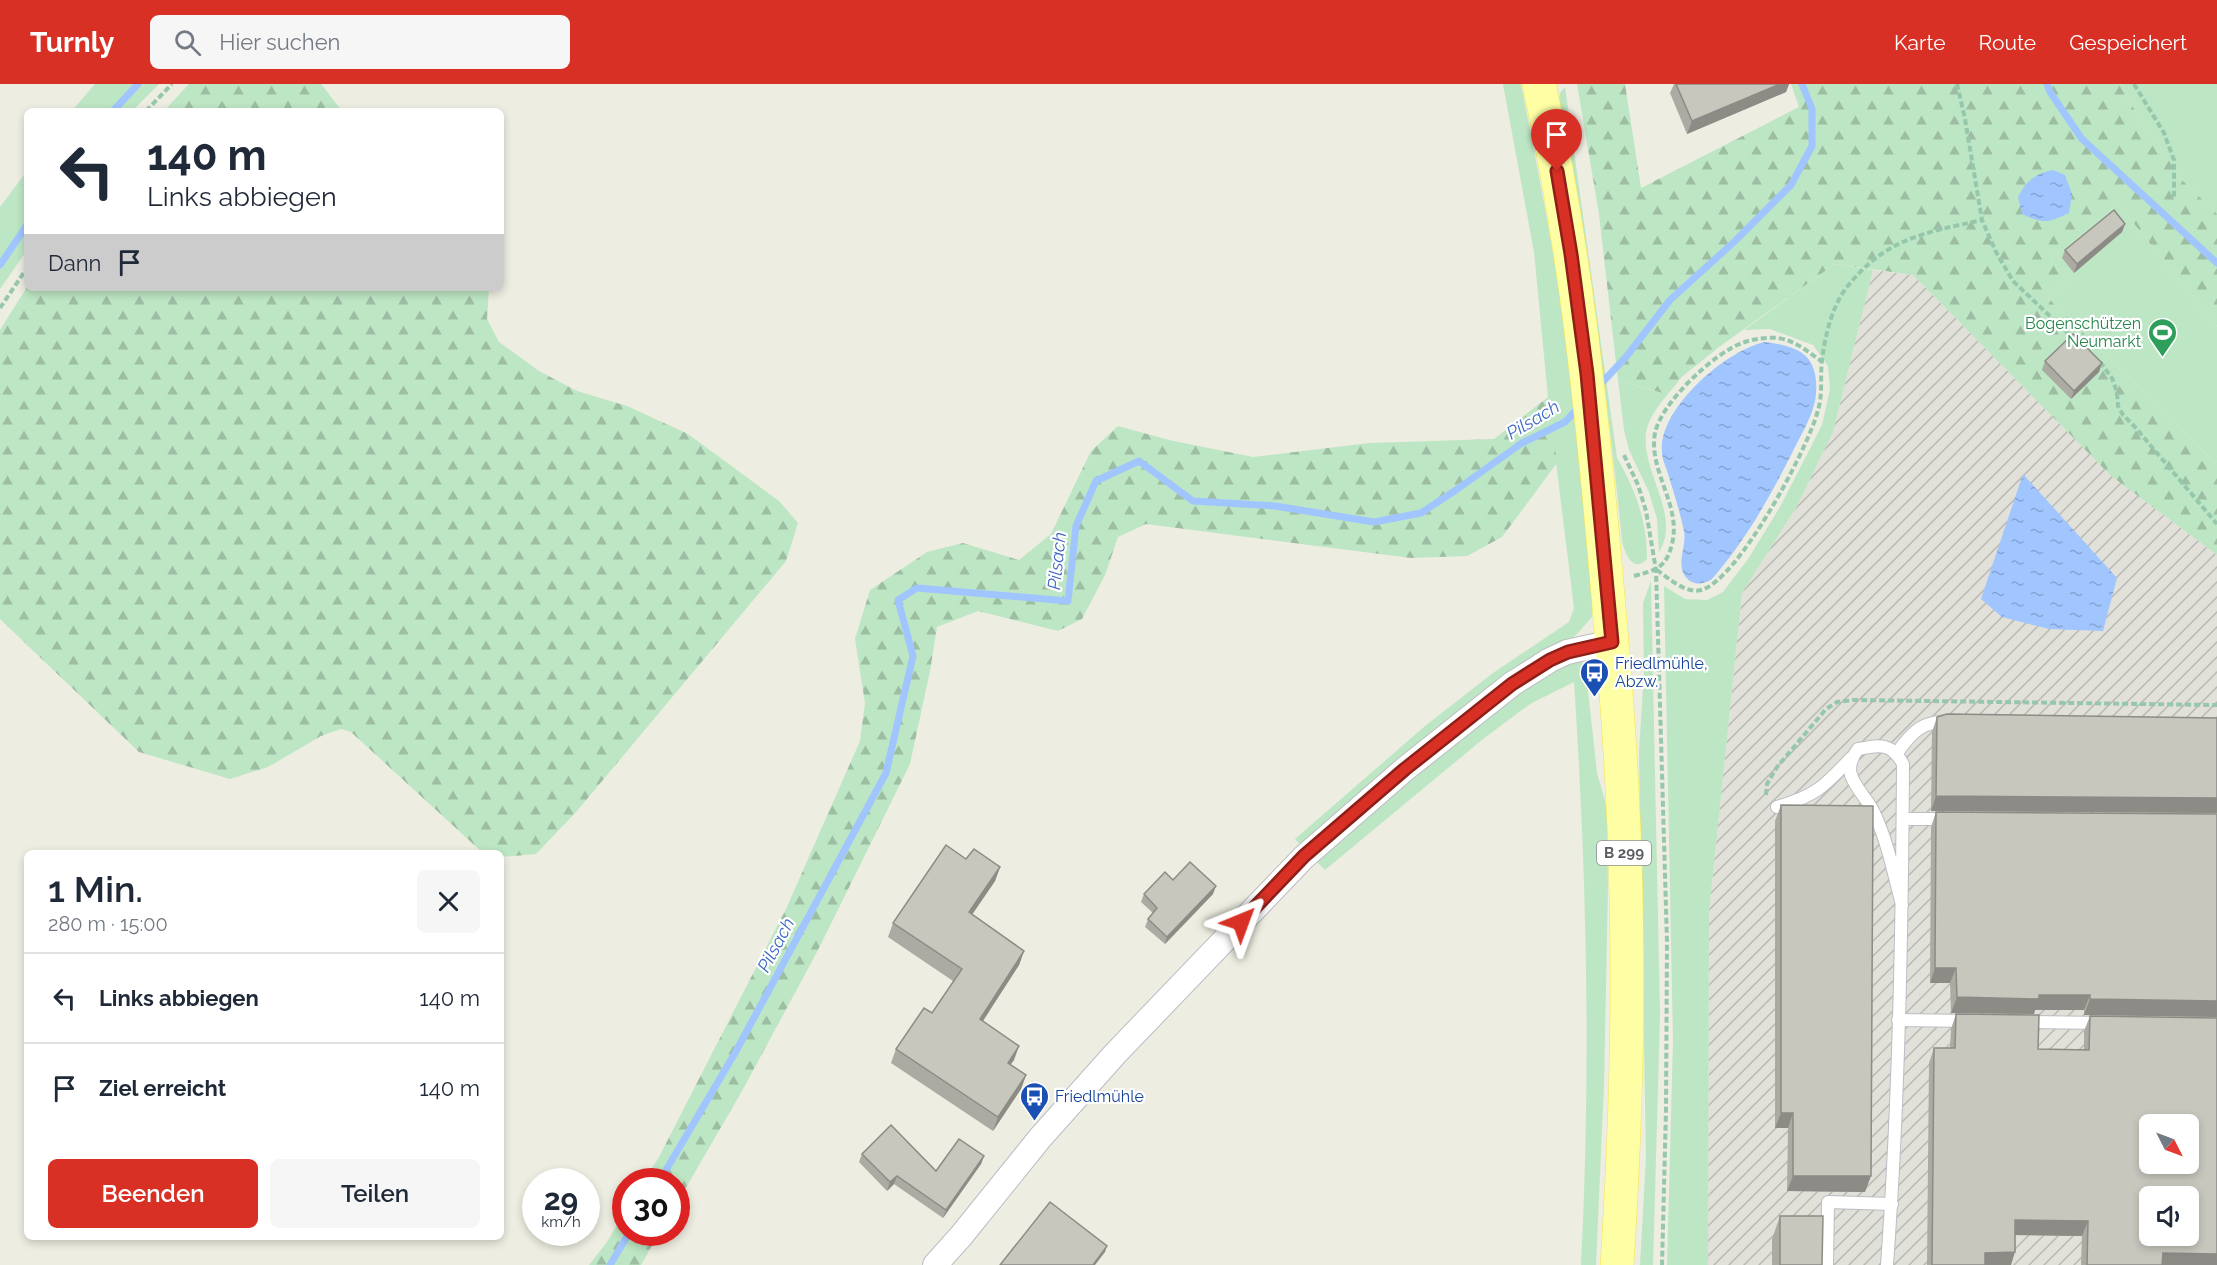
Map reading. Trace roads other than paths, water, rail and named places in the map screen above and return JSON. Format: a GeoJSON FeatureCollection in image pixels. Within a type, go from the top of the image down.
{"type":"FeatureCollection","features":[{"type":"Feature","properties":{"kind":"main road","name":"B 299"},"geometry":{"type":"LineString","coordinates":[[1542,85],[1571,254],[1587,374],[1609,447],[1612,642],[1622,800],[1627,974],[1626,1065],[1617,1265]]}},
{"type":"Feature","properties":{"kind":"street"},"geometry":{"type":"LineString","coordinates":[[935,1265],[1115,1054],[1304,856],[1429,749],[1512,684],[1550,660],[1568,652],[1612,642]]}},
{"type":"Feature","properties":{"kind":"lane"},"geometry":{"type":"LineString","coordinates":[[1897,753],[1909,736],[1924,724],[1942,721],[1966,722]]}},
{"type":"Feature","properties":{"kind":"lane"},"geometry":{"type":"LineString","coordinates":[[1777,807],[1802,800],[1816,792],[1858,749],[1888,747],[1897,753],[1903,764],[1902,905],[1892,1204],[1887,1265]]}},
{"type":"Feature","properties":{"kind":"lane"},"geometry":{"type":"LineString","coordinates":[[1851,758],[1850,772],[1857,787],[1874,811],[1883,834],[1902,905]]}},
{"type":"Feature","properties":{"kind":"lane"},"geometry":{"type":"LineString","coordinates":[[1903,819],[1961,819]]}},
{"type":"Feature","properties":{"kind":"lane"},"geometry":{"type":"LineString","coordinates":[[1898,1020],[1980,1021]]}},
{"type":"Feature","properties":{"kind":"lane"},"geometry":{"type":"LineString","coordinates":[[2016,1022],[2110,1023]]}},
{"type":"Feature","properties":{"kind":"lane"},"geometry":{"type":"LineString","coordinates":[[1827,1265],[1828,1202],[1892,1204]]}},
{"type":"Feature","properties":{"kind":"water"},"geometry":{"type":"Polygon","coordinates":[[[2053,170],[2065,175],[2072,194],[2069,213],[2045,221],[2022,214],[2018,197],[2024,186],[2041,173],[2053,170]]]}},
{"type":"Feature","properties":{"kind":"water"},"geometry":{"type":"Polygon","coordinates":[[[1765,342],[1792,348],[1809,359],[1816,378],[1814,406],[1779,478],[1748,531],[1712,579],[1694,583],[1682,571],[1685,536],[1663,457],[1664,435],[1671,418],[1697,384],[1732,357],[1749,347],[1765,342]]]}},
{"type":"Feature","properties":{"kind":"water"},"geometry":{"type":"Polygon","coordinates":[[[2023,474],[2117,578],[2103,631],[2049,629],[2002,617],[1981,599],[2023,474]]]}},
{"type":"Feature","properties":{"kind":"waterway"},"geometry":{"type":"LineString","coordinates":[[116,108],[138,84]]}},
{"type":"Feature","properties":{"kind":"waterway","name":"Pilsach"},"geometry":{"type":"LineString","coordinates":[[1598,387],[1626,357],[1670,300],[1734,242],[1791,185],[1812,146],[1812,109],[1802,84]]}},
{"type":"Feature","properties":{"kind":"waterway"},"geometry":{"type":"LineString","coordinates":[[2047,84],[2082,139],[2217,263]]}},
{"type":"Feature","properties":{"kind":"waterway"},"geometry":{"type":"LineString","coordinates":[[0,265],[24,229]]}},
{"type":"Feature","properties":{"kind":"waterway","name":"Pilsach"},"geometry":{"type":"LineString","coordinates":[[667,1168],[735,1053],[886,773],[913,656],[898,600],[917,588],[1068,601],[1076,526],[1096,481],[1139,461],[1193,501],[1275,506],[1374,522],[1421,513],[1522,443],[1565,422],[1580,406]]}},
{"type":"Feature","properties":{"kind":"waterway","name":"Pilsach"},"geometry":{"type":"LineString","coordinates":[[610,1265],[621,1246]]}},
{"type":"Feature","properties":{"kind":"place","name":"Bogenschützen Neumarkt"},"geometry":{"type":"Point","coordinates":[2162,358]}},
{"type":"Feature","properties":{"kind":"place","name":"Friedlmühle, Abzw."},"geometry":{"type":"Point","coordinates":[1594,698]}},
{"type":"Feature","properties":{"kind":"place","name":"Friedlmühle"},"geometry":{"type":"Point","coordinates":[1034,1122]}}]}
